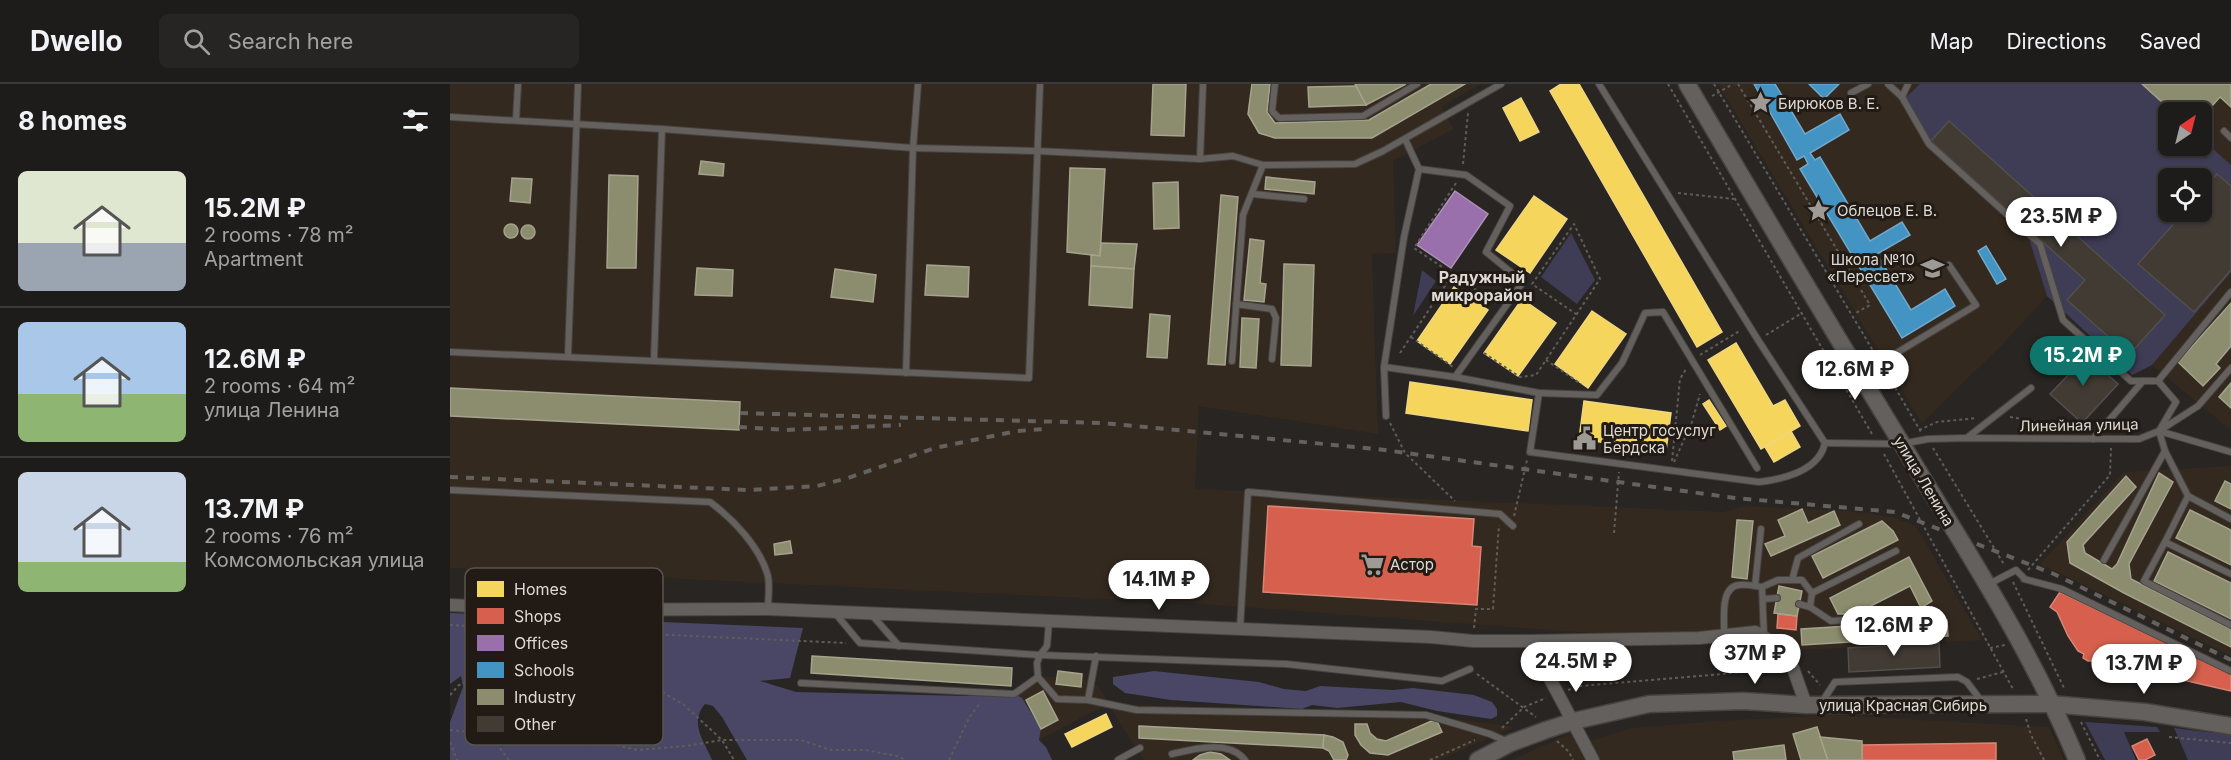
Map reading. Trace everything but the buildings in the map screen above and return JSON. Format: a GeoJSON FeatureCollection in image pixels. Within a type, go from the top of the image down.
{"type":"FeatureCollection","features":[{"type":"Feature","properties":{"kind":"street","name":"улица Ленина"},"geometry":{"type":"LineString","coordinates":[[1687,84],[1860,376],[1989,585],[2021,642],[2077,760]]}},
{"type":"Feature","properties":{"kind":"street"},"geometry":{"type":"LineString","coordinates":[[450,604],[465,605]]}},
{"type":"Feature","properties":{"kind":"street"},"geometry":{"type":"LineString","coordinates":[[663,609],[768,609],[1431,637],[1473,641],[1699,638],[1755,632],[1782,648],[1813,705]]}},
{"type":"Feature","properties":{"kind":"street"},"geometry":{"type":"LineString","coordinates":[[1530,641],[1593,760]]}},
{"type":"Feature","properties":{"kind":"street","name":"улица Красная Сибирь"},"geometry":{"type":"LineString","coordinates":[[1478,760],[1511,744],[1574,721],[1649,704],[1743,701],[1813,705],[2050,704],[2145,712],[2231,726]]}},
{"type":"Feature","properties":{"kind":"lane"},"geometry":{"type":"LineString","coordinates":[[516,120],[518,84]]}},
{"type":"Feature","properties":{"kind":"lane"},"geometry":{"type":"LineString","coordinates":[[568,356],[578,84]]}},
{"type":"Feature","properties":{"kind":"lane"},"geometry":{"type":"LineString","coordinates":[[906,373],[913,148],[918,84]]}},
{"type":"Feature","properties":{"kind":"lane"},"geometry":{"type":"LineString","coordinates":[[450,352],[1029,378],[1040,84]]}},
{"type":"Feature","properties":{"kind":"lane"},"geometry":{"type":"LineString","coordinates":[[1200,159],[1203,84]]}},
{"type":"Feature","properties":{"kind":"lane"},"geometry":{"type":"LineString","coordinates":[[1275,84],[1272,111],[1279,118],[1363,116],[1417,84]]}},
{"type":"Feature","properties":{"kind":"lane"},"geometry":{"type":"LineString","coordinates":[[450,117],[662,129],[913,148],[1200,159],[1233,156],[1263,165],[1355,164],[1501,84]]}},
{"type":"Feature","properties":{"kind":"lane"},"geometry":{"type":"LineString","coordinates":[[1539,393],[1530,452],[1759,482],[1777,480],[1799,473],[1822,455],[1825,443],[1749,326],[1599,84]]}},
{"type":"Feature","properties":{"kind":"lane"},"geometry":{"type":"LineString","coordinates":[[1851,93],[1868,84]]}},
{"type":"Feature","properties":{"kind":"lane"},"geometry":{"type":"LineString","coordinates":[[1888,84],[1902,97],[1929,144],[2040,243],[2063,320],[2131,381],[2158,381],[2176,402],[2159,431],[2165,451],[2188,496],[2231,519]]}},
{"type":"Feature","properties":{"kind":"lane"},"geometry":{"type":"LineString","coordinates":[[1902,97],[1908,84]]}},
{"type":"Feature","properties":{"kind":"lane"},"geometry":{"type":"LineString","coordinates":[[654,360],[662,129]]}},
{"type":"Feature","properties":{"kind":"lane"},"geometry":{"type":"LineString","coordinates":[[2224,131],[2231,138]]}},
{"type":"Feature","properties":{"kind":"lane"},"geometry":{"type":"LineString","coordinates":[[1386,416],[1384,367],[1404,237],[1419,169],[1405,138]]}},
{"type":"Feature","properties":{"kind":"lane"},"geometry":{"type":"LineString","coordinates":[[1232,361],[1243,215],[1263,165]]}},
{"type":"Feature","properties":{"kind":"lane"},"geometry":{"type":"LineString","coordinates":[[1419,169],[1466,175],[1510,206],[1486,252],[1523,282],[1457,374]]}},
{"type":"Feature","properties":{"kind":"lane"},"geometry":{"type":"LineString","coordinates":[[1252,194],[1304,199]]}},
{"type":"Feature","properties":{"kind":"lane"},"geometry":{"type":"LineString","coordinates":[[1860,376],[1976,305],[1949,265]]}},
{"type":"Feature","properties":{"kind":"lane"},"geometry":{"type":"LineString","coordinates":[[2158,381],[2231,291]]}},
{"type":"Feature","properties":{"kind":"lane"},"geometry":{"type":"LineString","coordinates":[[1236,304],[1272,309],[1276,318],[1272,359]]}},
{"type":"Feature","properties":{"kind":"lane"},"geometry":{"type":"LineString","coordinates":[[1384,367],[1457,374],[1539,393],[1597,395],[1622,363],[1645,313],[1663,312],[1757,468]]}},
{"type":"Feature","properties":{"kind":"lane","name":"Линейная улица"},"geometry":{"type":"LineString","coordinates":[[1825,443],[1901,444],[1928,439],[1967,438],[2139,439],[2159,431],[2198,406],[2231,368]]}},
{"type":"Feature","properties":{"kind":"lane"},"geometry":{"type":"LineString","coordinates":[[2093,439],[2143,381]]}},
{"type":"Feature","properties":{"kind":"lane"},"geometry":{"type":"LineString","coordinates":[[1967,438],[2031,388]]}},
{"type":"Feature","properties":{"kind":"lane"},"geometry":{"type":"LineString","coordinates":[[2159,431],[2231,452]]}},
{"type":"Feature","properties":{"kind":"lane"},"geometry":{"type":"LineString","coordinates":[[2104,560],[2165,451]]}},
{"type":"Feature","properties":{"kind":"lane"},"geometry":{"type":"LineString","coordinates":[[450,490],[710,502],[726,514],[764,563],[768,579],[768,609]]}},
{"type":"Feature","properties":{"kind":"lane"},"geometry":{"type":"LineString","coordinates":[[1240,630],[1248,492],[1466,512],[1500,513],[1513,526]]}},
{"type":"Feature","properties":{"kind":"lane"},"geometry":{"type":"LineString","coordinates":[[2188,496],[2144,581],[2231,625]]}},
{"type":"Feature","properties":{"kind":"lane"},"geometry":{"type":"LineString","coordinates":[[1792,580],[1798,558],[1859,524]]}},
{"type":"Feature","properties":{"kind":"lane"},"geometry":{"type":"LineString","coordinates":[[1761,529],[1759,587],[1763,599],[1764,637]]}},
{"type":"Feature","properties":{"kind":"lane"},"geometry":{"type":"LineString","coordinates":[[2164,542],[2231,574]]}},
{"type":"Feature","properties":{"kind":"lane"},"geometry":{"type":"LineString","coordinates":[[1812,593],[1896,551]]}},
{"type":"Feature","properties":{"kind":"lane"},"geometry":{"type":"LineString","coordinates":[[1989,585],[2016,570],[2023,578],[2062,590],[2231,671]]}},
{"type":"Feature","properties":{"kind":"lane"},"geometry":{"type":"LineString","coordinates":[[1724,636],[1726,594],[1731,587],[1738,585],[1759,587],[1778,580],[1802,580],[1812,593],[1810,607]]}},
{"type":"Feature","properties":{"kind":"lane"},"geometry":{"type":"LineString","coordinates":[[1763,599],[1777,598]]}},
{"type":"Feature","properties":{"kind":"lane"},"geometry":{"type":"LineString","coordinates":[[1799,604],[1810,607],[1831,621],[1934,614]]}},
{"type":"Feature","properties":{"kind":"lane"},"geometry":{"type":"LineString","coordinates":[[835,613],[860,643],[1040,655],[1286,664],[1442,681],[1470,669]]}},
{"type":"Feature","properties":{"kind":"lane"},"geometry":{"type":"LineString","coordinates":[[872,615],[898,646]]}},
{"type":"Feature","properties":{"kind":"lane"},"geometry":{"type":"LineString","coordinates":[[1048,622],[1047,646],[1037,663],[1038,677],[1057,699],[1088,700],[1137,710],[1426,715],[1490,734],[1511,744]]}},
{"type":"Feature","properties":{"kind":"lane"},"geometry":{"type":"LineString","coordinates":[[1088,700],[1096,656]]}},
{"type":"Feature","properties":{"kind":"lane"},"geometry":{"type":"LineString","coordinates":[[801,682],[1014,694],[1038,677]]}},
{"type":"Feature","properties":{"kind":"lane"},"geometry":{"type":"LineString","coordinates":[[1813,705],[1835,682],[1958,677],[1967,682],[1984,704]]}},
{"type":"Feature","properties":{"kind":"lane"},"geometry":{"type":"LineString","coordinates":[[1172,754],[1204,747],[1228,750],[1244,757],[1245,760]]}},
{"type":"Feature","properties":{"kind":"lane"},"geometry":{"type":"LineString","coordinates":[[1118,760],[1140,748]]}},
{"type":"Feature","properties":{"kind":"path"},"geometry":{"type":"LineString","coordinates":[[1668,84],[1879,444],[2021,704],[2031,735],[2044,760]]}},
{"type":"Feature","properties":{"kind":"path"},"geometry":{"type":"LineString","coordinates":[[1714,84],[1853,315],[1919,430],[1928,439],[1997,550],[2100,760]]}},
{"type":"Feature","properties":{"kind":"path"},"geometry":{"type":"LineString","coordinates":[[1738,84],[1870,305],[1853,315]]}},
{"type":"Feature","properties":{"kind":"path"},"geometry":{"type":"LineString","coordinates":[[1469,102],[1462,174],[1414,248],[1504,309]]}},
{"type":"Feature","properties":{"kind":"path"},"geometry":{"type":"LineString","coordinates":[[1666,192],[1734,199]]}},
{"type":"Feature","properties":{"kind":"path"},"geometry":{"type":"LineString","coordinates":[[1476,348],[1520,377],[1536,375],[1600,279],[1574,224],[1532,284],[1576,314]]}},
{"type":"Feature","properties":{"kind":"path"},"geometry":{"type":"LineString","coordinates":[[1400,353],[1453,274]]}},
{"type":"Feature","properties":{"kind":"path"},"geometry":{"type":"LineString","coordinates":[[1758,340],[1802,313]]}},
{"type":"Feature","properties":{"kind":"path"},"geometry":{"type":"LineString","coordinates":[[1671,470],[1680,379],[1692,360],[1749,326]]}},
{"type":"Feature","properties":{"kind":"path"},"geometry":{"type":"LineString","coordinates":[[1411,337],[1457,374]]}},
{"type":"Feature","properties":{"kind":"path"},"geometry":{"type":"LineString","coordinates":[[1546,360],[1597,395]]}},
{"type":"Feature","properties":{"kind":"path"},"geometry":{"type":"LineString","coordinates":[[1671,470],[1692,422],[1700,395],[1698,386]]}},
{"type":"Feature","properties":{"kind":"path"},"geometry":{"type":"LineString","coordinates":[[1386,416],[1405,453],[1466,512]]}},
{"type":"Feature","properties":{"kind":"path"},"geometry":{"type":"LineString","coordinates":[[2015,587],[2039,554],[2110,475],[2111,439]]}},
{"type":"Feature","properties":{"kind":"path"},"geometry":{"type":"LineString","coordinates":[[1513,526],[1523,469],[1530,452]]}},
{"type":"Feature","properties":{"kind":"path"},"geometry":{"type":"LineString","coordinates":[[1614,532],[1620,463]]}},
{"type":"Feature","properties":{"kind":"path"},"geometry":{"type":"LineString","coordinates":[[450,625],[465,626]]}},
{"type":"Feature","properties":{"kind":"path"},"geometry":{"type":"LineString","coordinates":[[663,635],[860,643]]}},
{"type":"Feature","properties":{"kind":"path"},"geometry":{"type":"LineString","coordinates":[[450,695],[459,685],[465,683]]}},
{"type":"Feature","properties":{"kind":"path"},"geometry":{"type":"LineString","coordinates":[[663,692],[683,704],[722,740],[734,760]]}},
{"type":"Feature","properties":{"kind":"path"},"geometry":{"type":"LineString","coordinates":[[949,760],[969,718],[988,692]]}},
{"type":"Feature","properties":{"kind":"path"},"geometry":{"type":"LineString","coordinates":[[450,730],[465,732]]}},
{"type":"Feature","properties":{"kind":"path"},"geometry":{"type":"LineString","coordinates":[[2169,737],[2231,743]]}},
{"type":"Feature","properties":{"kind":"path"},"geometry":{"type":"LineString","coordinates":[[616,745],[636,750],[686,746],[722,740],[801,741],[831,750],[865,750],[906,760]]}},
{"type":"Feature","properties":{"kind":"path"},"geometry":{"type":"LineString","coordinates":[[450,742],[457,760]]}},
{"type":"Feature","properties":{"kind":"path"},"geometry":{"type":"LineString","coordinates":[[497,745],[509,760]]}},
{"type":"Feature","properties":{"kind":"shaded area"},"geometry":{"type":"Polygon","coordinates":[[[450,84],[1481,84],[1441,107],[1454,129],[1393,161],[1396,253],[1372,254],[1378,434],[1199,406],[1195,489],[1724,512],[1744,506],[1847,511],[1892,517],[1916,526],[1982,640],[1771,652],[1711,642],[1189,603],[663,578],[663,568],[450,568],[450,84]]]}},
{"type":"Feature","properties":{"kind":"shaded area","name":"Школа №10 «Пересвет»"},"geometry":{"type":"Polygon","coordinates":[[[1718,84],[1920,84],[1902,102],[1928,147],[2029,239],[2047,296],[2001,346],[1922,423],[1718,84]]]}},
{"type":"Feature","properties":{"kind":"shaded area"},"geometry":{"type":"Polygon","coordinates":[[[1920,84],[2142,84],[2162,102],[2158,102],[2158,156],[2212,156],[2212,148],[2231,165],[2231,272],[2152,365],[2132,375],[2047,296],[2029,239],[1928,147],[1902,101],[1920,84]]]}},
{"type":"Feature","properties":{"kind":"shaded area"},"geometry":{"type":"Polygon","coordinates":[[[2142,84],[2231,84],[2231,165],[2212,148],[2212,102],[2162,102],[2142,84]]]}},
{"type":"Feature","properties":{"kind":"shaded area"},"geometry":{"type":"Polygon","coordinates":[[[1571,233],[1595,280],[1577,304],[1541,277],[1571,233]]]}},
{"type":"Feature","properties":{"kind":"shaded area"},"geometry":{"type":"Polygon","coordinates":[[[1422,270],[1436,281],[1413,316],[1422,270]]]}},
{"type":"Feature","properties":{"kind":"shaded area"},"geometry":{"type":"Polygon","coordinates":[[[2231,272],[2231,430],[2152,365],[2231,272]]]}},
{"type":"Feature","properties":{"kind":"shaded area"},"geometry":{"type":"Polygon","coordinates":[[[2231,466],[2231,656],[2040,564],[2124,472],[2231,466]]]}},
{"type":"Feature","properties":{"kind":"shaded area"},"geometry":{"type":"Polygon","coordinates":[[[450,613],[465,614],[465,745],[663,745],[663,622],[803,628],[790,678],[760,681],[796,692],[965,696],[1011,692],[1022,698],[1041,729],[1039,740],[1046,747],[1052,760],[747,760],[722,717],[713,706],[705,704],[700,711],[698,725],[712,760],[450,760],[450,722],[463,687],[461,676],[450,684],[450,613]]]}},
{"type":"Feature","properties":{"kind":"shaded area"},"geometry":{"type":"Polygon","coordinates":[[[1154,671],[1259,682],[1284,689],[1306,691],[1320,686],[1393,690],[1413,688],[1474,695],[1492,702],[1497,709],[1497,716],[1491,719],[1437,711],[1401,702],[1337,708],[1312,705],[1302,709],[1171,700],[1125,693],[1113,684],[1113,677],[1154,671]]]}},
{"type":"Feature","properties":{"kind":"shaded area"},"geometry":{"type":"Polygon","coordinates":[[[1038,677],[1065,677],[1091,681],[1099,687],[1109,704],[1426,715],[1514,727],[1439,760],[1144,760],[1108,704],[1039,740],[1011,692],[1038,677]]]}},
{"type":"Feature","properties":{"kind":"shaded area"},"geometry":{"type":"Polygon","coordinates":[[[1832,715],[2049,727],[2064,760],[1599,760],[1590,741],[1631,728],[1832,715]]]}},
{"type":"Feature","properties":{"kind":"shaded area"},"geometry":{"type":"Polygon","coordinates":[[[2085,722],[2157,727],[2160,732],[2124,732],[2136,760],[2105,760],[2085,722]]]}},
{"type":"Feature","properties":{"kind":"shaded area"},"geometry":{"type":"Polygon","coordinates":[[[2174,728],[2231,735],[2231,760],[2188,760],[2174,728]]]}},
{"type":"Feature","properties":{"kind":"shaded area"},"geometry":{"type":"Polygon","coordinates":[[[1571,733],[1584,760],[1512,760],[1571,733]]]}},
{"type":"Feature","properties":{"kind":"railway"},"geometry":{"type":"LineString","coordinates":[[740,413],[1102,423],[1377,449],[1735,498],[1895,512],[2054,574],[2231,660]]}},
{"type":"Feature","properties":{"kind":"railway"},"geometry":{"type":"LineString","coordinates":[[739,427],[785,430],[901,425]]}},
{"type":"Feature","properties":{"kind":"railway"},"geometry":{"type":"LineString","coordinates":[[450,477],[748,490],[817,486],[848,478],[935,448],[1017,431],[1045,429]]}},
{"type":"Feature","properties":{"kind":"place","name":"Бирюков В. Е."},"geometry":{"type":"Point","coordinates":[1760,103]}},
{"type":"Feature","properties":{"kind":"place","name":"Облецов Е. В."},"geometry":{"type":"Point","coordinates":[1819,210]}},
{"type":"Feature","properties":{"kind":"place","name":"Школа №10 «Пересвет»"},"geometry":{"type":"Point","coordinates":[1933,268]}},
{"type":"Feature","properties":{"kind":"place","name":"Центр госуслуг Бердска"},"geometry":{"type":"Point","coordinates":[1585,439]}},
{"type":"Feature","properties":{"kind":"place","name":"Астор"},"geometry":{"type":"Point","coordinates":[1372,564]}},
{"type":"Feature","properties":{"kind":"district","name":"Радужный микрорайон"},"geometry":{"type":"Point","coordinates":[1482,286]}}]}
